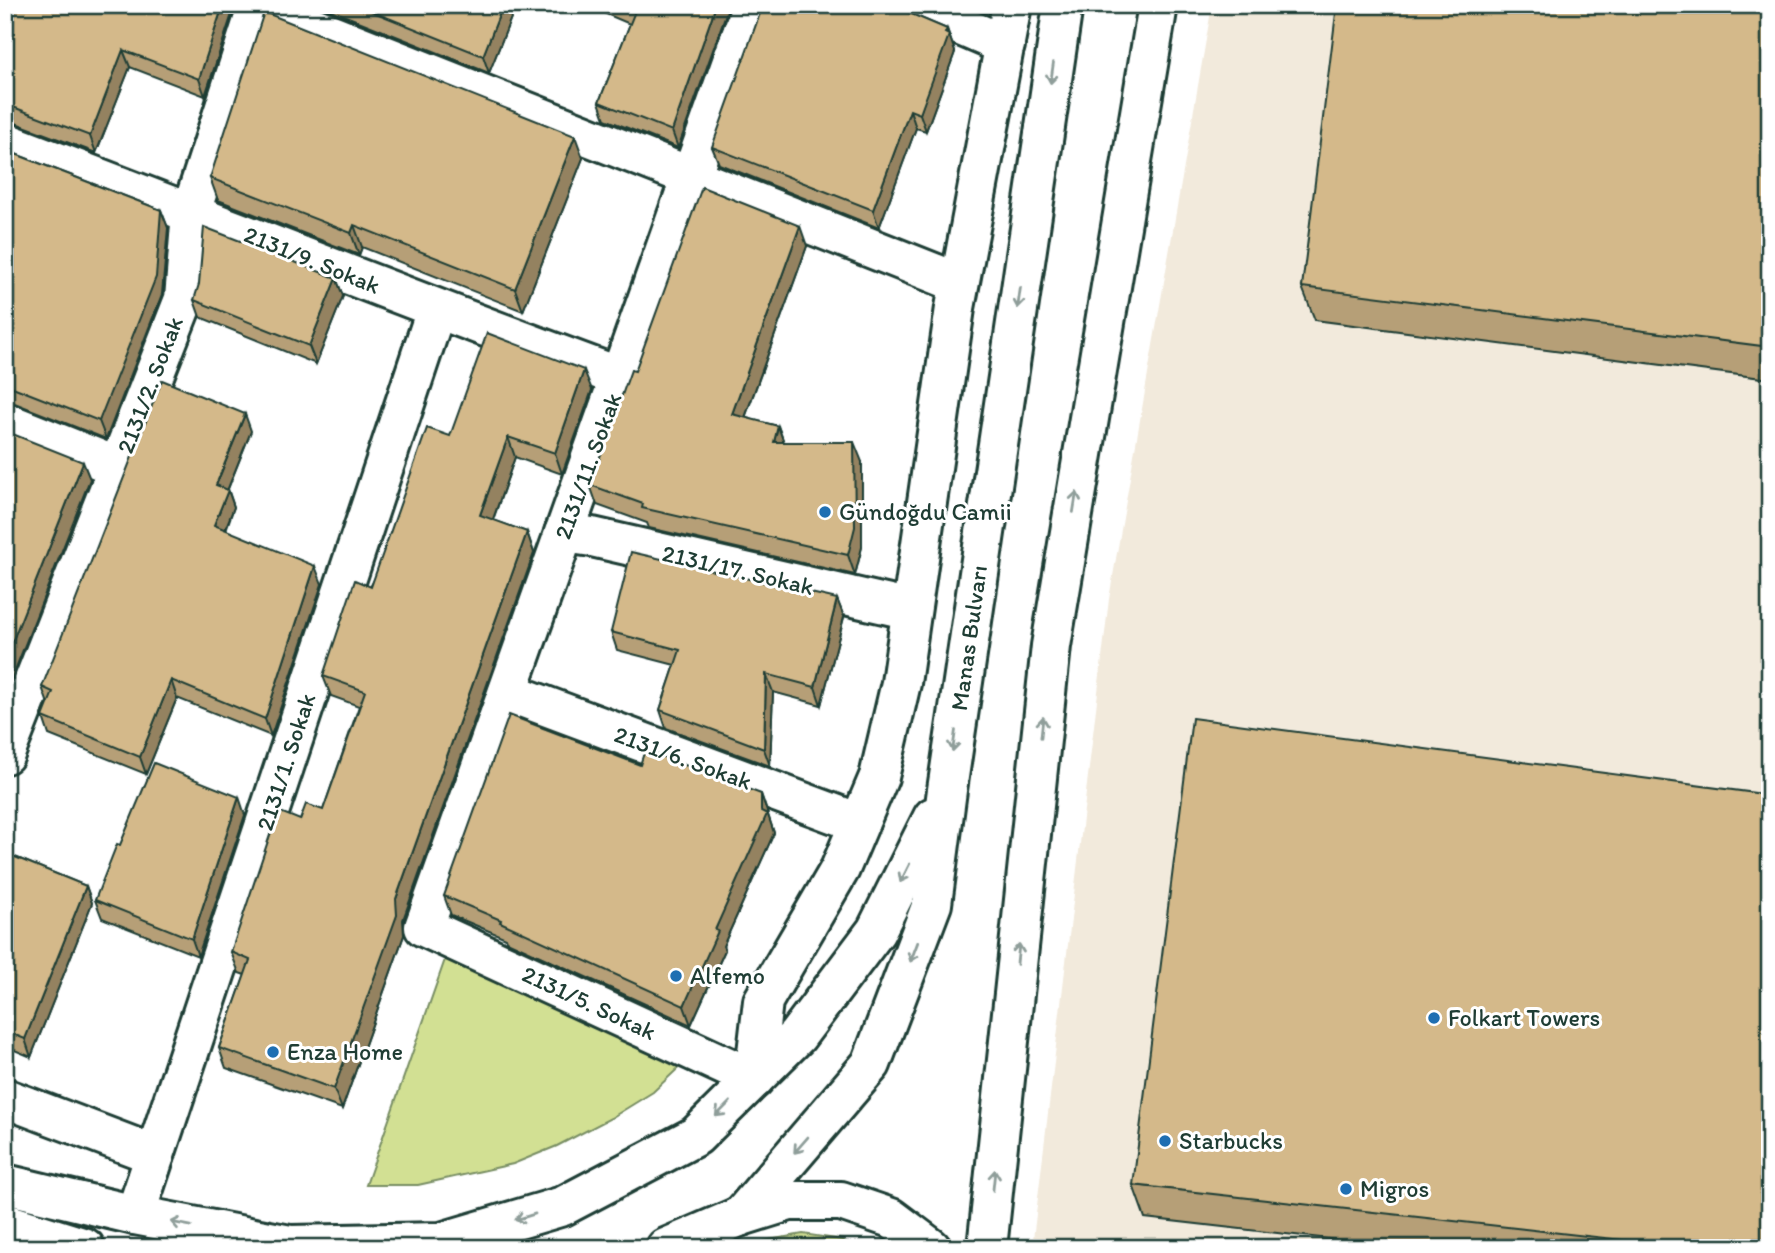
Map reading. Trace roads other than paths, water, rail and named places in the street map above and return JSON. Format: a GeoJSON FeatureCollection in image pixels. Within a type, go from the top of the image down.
{"type":"FeatureCollection","features":[{"type":"Feature","properties":{"kind":"street"},"geometry":{"type":"LineString","coordinates":[[258,5],[959,283]]}},
{"type":"Feature","properties":{"kind":"street","name":"2131/2. Sokak"},"geometry":{"type":"LineString","coordinates":[[5,754],[184,299],[191,212],[258,5]]}},
{"type":"Feature","properties":{"kind":"street","name":"2131/11. Sokak"},"geometry":{"type":"LineString","coordinates":[[424,927],[752,5]]}},
{"type":"Feature","properties":{"kind":"street"},"geometry":{"type":"LineString","coordinates":[[912,5],[1004,45]]}},
{"type":"Feature","properties":{"kind":"street"},"geometry":{"type":"LineString","coordinates":[[754,1079],[763,1001],[840,869],[879,777],[901,683],[959,283],[1012,5]]}},
{"type":"Feature","properties":{"kind":"street","name":"Manas Bulvarı"},"geometry":{"type":"LineString","coordinates":[[741,1216],[871,1064],[932,904],[1063,5]]}},
{"type":"Feature","properties":{"kind":"street"},"geometry":{"type":"LineString","coordinates":[[986,1248],[1051,646],[1158,5]]}},
{"type":"Feature","properties":{"kind":"street","name":"2131/9. Sokak"},"geometry":{"type":"LineString","coordinates":[[5,142],[191,212],[436,310],[620,377]]}},
{"type":"Feature","properties":{"kind":"street","name":"2131/1. Sokak"},"geometry":{"type":"LineString","coordinates":[[135,1215],[436,310]]}},
{"type":"Feature","properties":{"kind":"street"},"geometry":{"type":"LineString","coordinates":[[5,422],[118,467]]}},
{"type":"Feature","properties":{"kind":"street","name":"2131/17. Sokak"},"geometry":{"type":"LineString","coordinates":[[564,533],[592,537],[911,611]]}},
{"type":"Feature","properties":{"kind":"street","name":"2131/6. Sokak"},"geometry":{"type":"LineString","coordinates":[[508,692],[859,823]]}},
{"type":"Feature","properties":{"kind":"street"},"geometry":{"type":"LineString","coordinates":[[5,1184],[135,1215],[290,1245],[441,1242],[563,1206],[696,1136],[797,1036],[876,931],[947,790]]}},
{"type":"Feature","properties":{"kind":"street","name":"2131/5. Sokak"},"geometry":{"type":"LineString","coordinates":[[424,927],[754,1079]]}},
{"type":"Feature","properties":{"kind":"street"},"geometry":{"type":"LineString","coordinates":[[5,1098],[155,1155]]}},
{"type":"Feature","properties":{"kind":"street"},"geometry":{"type":"LineString","coordinates":[[666,1248],[741,1216],[789,1201],[841,1201],[891,1217],[931,1248]]}},
{"type":"Feature","properties":{"kind":"street"},"geometry":{"type":"LineString","coordinates":[[697,1248],[741,1216]]}},
{"type":"Feature","properties":{"kind":"street"},"geometry":{"type":"LineString","coordinates":[[5,1223],[85,1248]]}},
{"type":"Feature","properties":{"kind":"place","name":"Gündoğdu Camii"},"geometry":{"type":"Point","coordinates":[825,512]}},
{"type":"Feature","properties":{"kind":"place","name":"Alfemo"},"geometry":{"type":"Point","coordinates":[676,976]}},
{"type":"Feature","properties":{"kind":"place","name":"Folkart Towers"},"geometry":{"type":"Point","coordinates":[1434,1018]}},
{"type":"Feature","properties":{"kind":"place","name":"Enza Home"},"geometry":{"type":"Point","coordinates":[273,1052]}},
{"type":"Feature","properties":{"kind":"place","name":"Starbucks"},"geometry":{"type":"Point","coordinates":[1165,1141]}},
{"type":"Feature","properties":{"kind":"place","name":"Migros"},"geometry":{"type":"Point","coordinates":[1346,1189]}}]}
